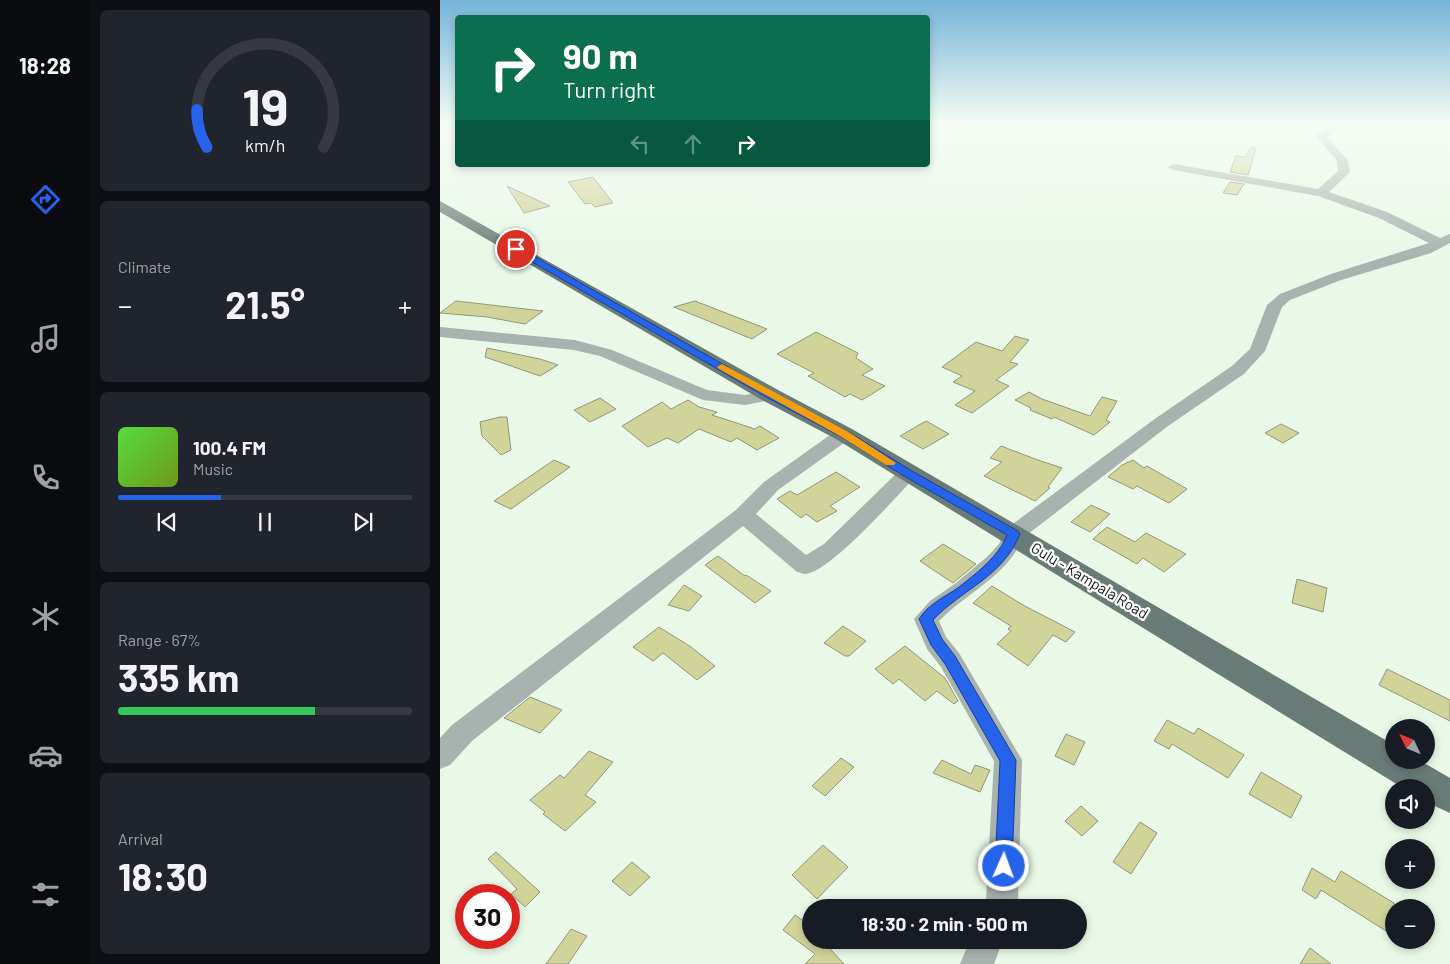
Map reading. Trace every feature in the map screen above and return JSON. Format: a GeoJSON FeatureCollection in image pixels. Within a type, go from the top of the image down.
{"type":"FeatureCollection","features":[{"type":"Feature","properties":{"kind":"main road","name":"Gulu - Kampala Road"},"geometry":{"type":"LineString","coordinates":[[440,206],[770,395],[844,434],[1450,796]]}},
{"type":"Feature","properties":{"kind":"street"},"geometry":{"type":"LineString","coordinates":[[1180,168],[1320,193],[1383,215],[1442,242]]}},
{"type":"Feature","properties":{"kind":"street"},"geometry":{"type":"LineString","coordinates":[[1320,193],[1344,172],[1343,168]]}},
{"type":"Feature","properties":{"kind":"street"},"geometry":{"type":"LineString","coordinates":[[1002,899],[1008,760],[950,660],[936,642],[926,619],[938,607],[964,589],[996,561],[1008,548],[1014,534],[1162,422],[1238,370],[1257,351],[1275,305],[1286,297],[1336,277],[1426,250],[1442,242]]}},
{"type":"Feature","properties":{"kind":"street"},"geometry":{"type":"LineString","coordinates":[[440,332],[575,345],[606,353],[681,384],[702,395],[745,400],[770,395]]}},
{"type":"Feature","properties":{"kind":"street"},"geometry":{"type":"LineString","coordinates":[[440,757],[462,732],[743,515],[771,486],[844,434]]}},
{"type":"Feature","properties":{"kind":"street"},"geometry":{"type":"LineString","coordinates":[[743,515],[805,566],[832,549],[908,473]]}},
{"type":"Feature","properties":{"kind":"street"},"geometry":{"type":"LineString","coordinates":[[977,964],[983,949]]}},
{"type":"Feature","properties":{"kind":"building"},"geometry":{"type":"Polygon","coordinates":[[[1232,168],[1250,168],[1248,175],[1230,172],[1232,168]]]}},
{"type":"Feature","properties":{"kind":"building"},"geometry":{"type":"Polygon","coordinates":[[[593,177],[613,203],[595,207],[591,203],[585,204],[568,182],[593,177]]]}},
{"type":"Feature","properties":{"kind":"building"},"geometry":{"type":"Polygon","coordinates":[[[1230,182],[1244,184],[1237,195],[1223,193],[1230,182]]]}},
{"type":"Feature","properties":{"kind":"building"},"geometry":{"type":"Polygon","coordinates":[[[507,186],[550,206],[524,213],[507,186]]]}},
{"type":"Feature","properties":{"kind":"building"},"geometry":{"type":"Polygon","coordinates":[[[456,301],[543,311],[525,324],[487,317],[440,313],[456,301]]]}},
{"type":"Feature","properties":{"kind":"building"},"geometry":{"type":"Polygon","coordinates":[[[695,301],[767,329],[752,339],[674,307],[695,301]]]}},
{"type":"Feature","properties":{"kind":"building"},"geometry":{"type":"Polygon","coordinates":[[[816,332],[858,353],[856,358],[873,369],[862,375],[885,386],[862,400],[850,394],[845,397],[808,376],[814,373],[777,354],[816,332]]]}},
{"type":"Feature","properties":{"kind":"building"},"geometry":{"type":"Polygon","coordinates":[[[1015,336],[1029,340],[1010,362],[1018,364],[996,380],[1009,386],[972,413],[955,405],[975,391],[953,382],[962,376],[942,367],[976,342],[1002,351],[1015,336]]]}},
{"type":"Feature","properties":{"kind":"building"},"geometry":{"type":"Polygon","coordinates":[[[487,348],[540,359],[558,365],[540,376],[485,357],[487,348]]]}},
{"type":"Feature","properties":{"kind":"building"},"geometry":{"type":"Polygon","coordinates":[[[1029,392],[1042,399],[1090,416],[1102,397],[1117,401],[1106,420],[1110,422],[1094,435],[1054,417],[1052,419],[1030,410],[1031,408],[1015,400],[1029,392]]]}},
{"type":"Feature","properties":{"kind":"building"},"geometry":{"type":"Polygon","coordinates":[[[600,398],[616,409],[590,422],[574,410],[600,398]]]}},
{"type":"Feature","properties":{"kind":"building"},"geometry":{"type":"Polygon","coordinates":[[[688,400],[699,407],[717,412],[712,415],[755,429],[760,426],[779,438],[757,450],[737,438],[731,442],[699,429],[678,443],[667,438],[648,447],[622,426],[662,402],[671,409],[688,400]]]}},
{"type":"Feature","properties":{"kind":"building"},"geometry":{"type":"Polygon","coordinates":[[[507,417],[511,450],[501,455],[482,436],[480,422],[507,417]]]}},
{"type":"Feature","properties":{"kind":"building"},"geometry":{"type":"Polygon","coordinates":[[[926,421],[949,434],[923,449],[900,436],[926,421]]]}},
{"type":"Feature","properties":{"kind":"building"},"geometry":{"type":"Polygon","coordinates":[[[1281,424],[1299,433],[1283,443],[1265,433],[1281,424]]]}},
{"type":"Feature","properties":{"kind":"building"},"geometry":{"type":"Polygon","coordinates":[[[1001,446],[1062,468],[1048,487],[1050,488],[1035,501],[984,476],[1002,462],[990,458],[1001,446]]]}},
{"type":"Feature","properties":{"kind":"building"},"geometry":{"type":"Polygon","coordinates":[[[554,460],[570,467],[511,509],[494,501],[554,460]]]}},
{"type":"Feature","properties":{"kind":"building"},"geometry":{"type":"Polygon","coordinates":[[[1133,460],[1144,468],[1147,466],[1187,489],[1169,503],[1137,486],[1133,489],[1108,477],[1122,465],[1133,460]]]}},
{"type":"Feature","properties":{"kind":"building"},"geometry":{"type":"Polygon","coordinates":[[[836,472],[860,487],[830,506],[837,511],[817,522],[806,514],[801,518],[777,499],[790,491],[797,495],[836,472]]]}},
{"type":"Feature","properties":{"kind":"building"},"geometry":{"type":"Polygon","coordinates":[[[1091,505],[1110,514],[1090,532],[1071,522],[1091,505]]]}},
{"type":"Feature","properties":{"kind":"building"},"geometry":{"type":"Polygon","coordinates":[[[1107,527],[1135,542],[1146,533],[1186,554],[1164,572],[1143,558],[1137,564],[1093,539],[1107,527]]]}},
{"type":"Feature","properties":{"kind":"building"},"geometry":{"type":"Polygon","coordinates":[[[943,544],[976,564],[953,583],[920,561],[943,544]]]}},
{"type":"Feature","properties":{"kind":"building"},"geometry":{"type":"Polygon","coordinates":[[[718,556],[745,576],[771,591],[755,603],[705,565],[718,556]]]}},
{"type":"Feature","properties":{"kind":"building"},"geometry":{"type":"Polygon","coordinates":[[[1297,579],[1327,588],[1323,612],[1292,603],[1297,579]]]}},
{"type":"Feature","properties":{"kind":"building"},"geometry":{"type":"Polygon","coordinates":[[[684,585],[702,596],[689,611],[668,605],[684,585]]]}},
{"type":"Feature","properties":{"kind":"building"},"geometry":{"type":"Polygon","coordinates":[[[992,586],[1023,605],[1075,632],[1066,642],[1053,635],[1028,666],[997,644],[1011,631],[1008,629],[1011,626],[973,603],[992,586]]]}},
{"type":"Feature","properties":{"kind":"building"},"geometry":{"type":"Polygon","coordinates":[[[843,626],[866,641],[849,656],[845,656],[824,643],[843,626]]]}},
{"type":"Feature","properties":{"kind":"building"},"geometry":{"type":"Polygon","coordinates":[[[659,627],[691,647],[715,666],[697,680],[663,653],[653,661],[633,647],[659,627]]]}},
{"type":"Feature","properties":{"kind":"building"},"geometry":{"type":"Polygon","coordinates":[[[905,646],[945,678],[958,701],[954,704],[937,691],[925,701],[899,679],[893,684],[875,669],[905,646]]]}},
{"type":"Feature","properties":{"kind":"building"},"geometry":{"type":"Polygon","coordinates":[[[1387,669],[1450,700],[1450,721],[1379,685],[1387,669]]]}},
{"type":"Feature","properties":{"kind":"building"},"geometry":{"type":"Polygon","coordinates":[[[530,697],[562,710],[540,733],[504,718],[530,697]]]}},
{"type":"Feature","properties":{"kind":"building"},"geometry":{"type":"Polygon","coordinates":[[[1167,720],[1194,734],[1198,728],[1244,755],[1228,778],[1172,744],[1169,749],[1154,741],[1167,720]]]}},
{"type":"Feature","properties":{"kind":"building"},"geometry":{"type":"Polygon","coordinates":[[[1066,734],[1085,742],[1074,765],[1055,756],[1066,734]]]}},
{"type":"Feature","properties":{"kind":"building"},"geometry":{"type":"Polygon","coordinates":[[[589,751],[613,762],[585,795],[596,802],[565,831],[543,814],[545,812],[530,800],[560,775],[564,778],[589,751]]]}},
{"type":"Feature","properties":{"kind":"building"},"geometry":{"type":"Polygon","coordinates":[[[841,758],[854,767],[825,796],[812,786],[841,758]]]}},
{"type":"Feature","properties":{"kind":"building"},"geometry":{"type":"Polygon","coordinates":[[[942,760],[971,774],[975,765],[990,770],[980,792],[933,773],[942,760]]]}},
{"type":"Feature","properties":{"kind":"building"},"geometry":{"type":"Polygon","coordinates":[[[1261,772],[1302,796],[1291,818],[1249,794],[1261,772]]]}},
{"type":"Feature","properties":{"kind":"building"},"geometry":{"type":"Polygon","coordinates":[[[1081,806],[1098,821],[1082,836],[1065,821],[1081,806]]]}},
{"type":"Feature","properties":{"kind":"building"},"geometry":{"type":"Polygon","coordinates":[[[1140,822],[1157,833],[1131,874],[1113,862],[1140,822]]]}},
{"type":"Feature","properties":{"kind":"building"},"geometry":{"type":"Polygon","coordinates":[[[823,845],[848,867],[817,899],[792,875],[823,845]]]}},
{"type":"Feature","properties":{"kind":"building"},"geometry":{"type":"Polygon","coordinates":[[[496,852],[540,892],[525,907],[520,902],[520,884],[512,884],[488,859],[496,852]]]}},
{"type":"Feature","properties":{"kind":"building"},"geometry":{"type":"Polygon","coordinates":[[[632,862],[650,877],[630,896],[612,881],[632,862]]]}},
{"type":"Feature","properties":{"kind":"building"},"geometry":{"type":"Polygon","coordinates":[[[1312,868],[1335,882],[1341,871],[1387,899],[1385,899],[1385,930],[1321,890],[1316,899],[1302,890],[1312,868]]]}},
{"type":"Feature","properties":{"kind":"building"},"geometry":{"type":"Polygon","coordinates":[[[795,915],[802,920],[802,944],[783,930],[795,915]]]}},
{"type":"Feature","properties":{"kind":"building"},"geometry":{"type":"Polygon","coordinates":[[[571,929],[587,936],[568,964],[546,964],[571,929]]]}},
{"type":"Feature","properties":{"kind":"building"},"geometry":{"type":"Polygon","coordinates":[[[1310,948],[1331,964],[1300,964],[1310,948]]]}},
{"type":"Feature","properties":{"kind":"building"},"geometry":{"type":"Polygon","coordinates":[[[808,949],[830,949],[844,964],[805,964],[815,954],[808,949]]]}},
{"type":"Feature","properties":{"kind":"slow traffic"},"geometry":{"type":"LineString","coordinates":[[722,367],[844,434],[890,463]]}},
{"type":"Feature","properties":{"kind":"route"},"geometry":{"type":"LineString","coordinates":[[516,249],[770,395],[844,434],[1014,534],[1008,548],[996,561],[964,589],[938,607],[926,619],[936,642],[950,660],[1008,760],[1004,866]]}}]}
